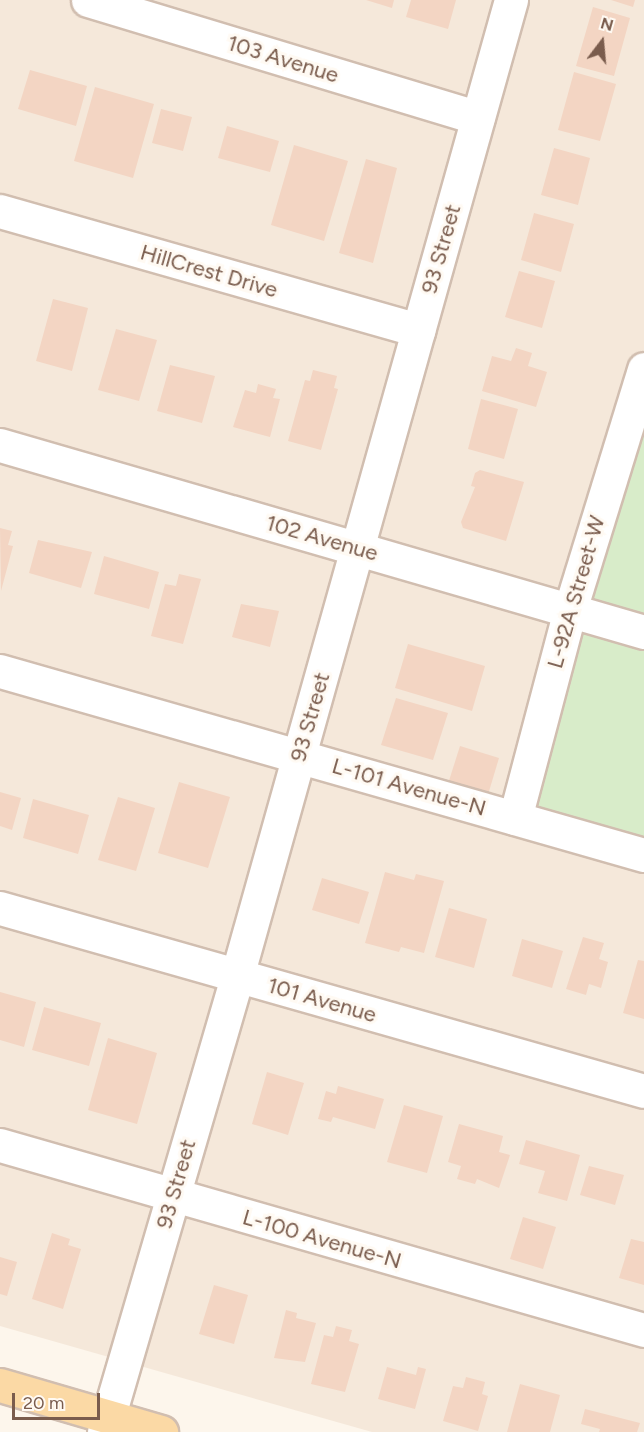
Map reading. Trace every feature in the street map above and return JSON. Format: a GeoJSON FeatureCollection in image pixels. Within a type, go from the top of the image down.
{"type":"FeatureCollection","features":[{"type":"Feature","properties":{"kind":"main road"},"geometry":{"type":"LineString","coordinates":[[0,1385],[106,1424],[161,1432]]}},
{"type":"Feature","properties":{"kind":"street","name":"103 Avenue"},"geometry":{"type":"LineString","coordinates":[[88,0],[478,117]]}},
{"type":"Feature","properties":{"kind":"street","name":"93 Street"},"geometry":{"type":"LineString","coordinates":[[106,1424],[237,976],[511,0]]}},
{"type":"Feature","properties":{"kind":"street","name":"HillCrest Drive"},"geometry":{"type":"LineString","coordinates":[[0,212],[418,330]]}},
{"type":"Feature","properties":{"kind":"street","name":"L-92A Street-W"},"geometry":{"type":"LineString","coordinates":[[515,818],[570,610],[644,369]]}},
{"type":"Feature","properties":{"kind":"street","name":"102 Avenue"},"geometry":{"type":"LineString","coordinates":[[0,445],[644,632]]}},
{"type":"Feature","properties":{"kind":"street","name":"L-101 Avenue-N"},"geometry":{"type":"LineString","coordinates":[[0,671],[644,855]]}},
{"type":"Feature","properties":{"kind":"street","name":"101 Avenue"},"geometry":{"type":"LineString","coordinates":[[0,908],[644,1092]]}},
{"type":"Feature","properties":{"kind":"street","name":"L-100 Avenue-N"},"geometry":{"type":"LineString","coordinates":[[0,1145],[173,1197],[644,1330]]}},
{"type":"Feature","properties":{"kind":"shaded area"},"geometry":{"type":"Polygon","coordinates":[[[0,0],[644,0],[644,1432],[372,1432],[0,1326],[0,0]]]}},
{"type":"Feature","properties":{"kind":"green space"},"geometry":{"type":"Polygon","coordinates":[[[644,388],[644,841],[532,810],[644,388]]]}},
{"type":"Feature","properties":{"kind":"building"},"geometry":{"type":"Polygon","coordinates":[[[366,0],[394,0],[392,8],[366,0]]]}},
{"type":"Feature","properties":{"kind":"building"},"geometry":{"type":"Polygon","coordinates":[[[411,0],[456,0],[448,29],[406,17],[411,0]]]}},
{"type":"Feature","properties":{"kind":"building"},"geometry":{"type":"Polygon","coordinates":[[[611,0],[635,0],[633,7],[611,0]]]}},
{"type":"Feature","properties":{"kind":"building"},"geometry":{"type":"Polygon","coordinates":[[[593,7],[630,18],[614,76],[576,66],[593,7]]]}},
{"type":"Feature","properties":{"kind":"building"},"geometry":{"type":"Polygon","coordinates":[[[30,70],[87,86],[76,126],[18,109],[30,70]]]}},
{"type":"Feature","properties":{"kind":"building"},"geometry":{"type":"Polygon","coordinates":[[[574,72],[616,84],[600,141],[558,130],[574,72]]]}},
{"type":"Feature","properties":{"kind":"building"},"geometry":{"type":"Polygon","coordinates":[[[95,87],[154,104],[133,178],[74,161],[95,87]]]}},
{"type":"Feature","properties":{"kind":"building"},"geometry":{"type":"Polygon","coordinates":[[[161,109],[192,117],[183,151],[152,143],[161,109]]]}},
{"type":"Feature","properties":{"kind":"building"},"geometry":{"type":"Polygon","coordinates":[[[227,126],[279,141],[270,172],[218,158],[227,126]]]}},
{"type":"Feature","properties":{"kind":"building"},"geometry":{"type":"Polygon","coordinates":[[[294,145],[348,161],[324,241],[271,225],[294,145]]]}},
{"type":"Feature","properties":{"kind":"building"},"geometry":{"type":"Polygon","coordinates":[[[554,148],[590,158],[578,205],[541,195],[554,148]]]}},
{"type":"Feature","properties":{"kind":"building"},"geometry":{"type":"Polygon","coordinates":[[[366,159],[397,168],[373,263],[339,253],[366,159]]]}},
{"type":"Feature","properties":{"kind":"building"},"geometry":{"type":"Polygon","coordinates":[[[534,213],[574,224],[561,272],[521,260],[534,213]]]}},
{"type":"Feature","properties":{"kind":"building"},"geometry":{"type":"Polygon","coordinates":[[[519,271],[555,281],[542,328],[505,317],[519,271]]]}},
{"type":"Feature","properties":{"kind":"building"},"geometry":{"type":"Polygon","coordinates":[[[53,299],[88,308],[72,371],[36,361],[53,299]]]}},
{"type":"Feature","properties":{"kind":"building"},"geometry":{"type":"Polygon","coordinates":[[[116,329],[157,340],[139,401],[98,390],[116,329]]]}},
{"type":"Feature","properties":{"kind":"building"},"geometry":{"type":"Polygon","coordinates":[[[516,348],[532,353],[528,366],[547,372],[536,407],[482,391],[492,356],[511,361],[516,348]]]}},
{"type":"Feature","properties":{"kind":"building"},"geometry":{"type":"Polygon","coordinates":[[[170,365],[215,376],[202,423],[157,411],[170,365]]]}},
{"type":"Feature","properties":{"kind":"building"},"geometry":{"type":"Polygon","coordinates":[[[313,370],[337,376],[334,388],[338,389],[321,450],[288,441],[305,380],[310,381],[313,370]]]}},
{"type":"Feature","properties":{"kind":"building"},"geometry":{"type":"Polygon","coordinates":[[[258,384],[276,389],[273,398],[280,399],[270,437],[233,427],[245,390],[256,393],[258,384]]]}},
{"type":"Feature","properties":{"kind":"building"},"geometry":{"type":"Polygon","coordinates":[[[481,399],[518,409],[504,459],[468,449],[481,399]]]}},
{"type":"Feature","properties":{"kind":"building"},"geometry":{"type":"Polygon","coordinates":[[[480,470],[524,482],[506,541],[463,528],[461,522],[475,487],[471,486],[475,473],[480,470]]]}},
{"type":"Feature","properties":{"kind":"building"},"geometry":{"type":"Polygon","coordinates":[[[0,528],[12,531],[8,545],[13,546],[1,591],[0,528]]]}},
{"type":"Feature","properties":{"kind":"building"},"geometry":{"type":"Polygon","coordinates":[[[38,540],[92,552],[81,588],[29,573],[38,540]]]}},
{"type":"Feature","properties":{"kind":"building"},"geometry":{"type":"Polygon","coordinates":[[[104,556],[159,572],[149,609],[94,594],[104,556]]]}},
{"type":"Feature","properties":{"kind":"building"},"geometry":{"type":"Polygon","coordinates":[[[179,574],[201,579],[183,644],[151,636],[165,584],[176,586],[179,574]]]}},
{"type":"Feature","properties":{"kind":"building"},"geometry":{"type":"Polygon","coordinates":[[[241,604],[279,611],[270,647],[232,637],[241,604]]]}},
{"type":"Feature","properties":{"kind":"building"},"geometry":{"type":"Polygon","coordinates":[[[408,644],[485,666],[472,711],[395,688],[408,644]]]}},
{"type":"Feature","properties":{"kind":"building"},"geometry":{"type":"Polygon","coordinates":[[[396,698],[448,713],[433,760],[381,745],[396,698]]]}},
{"type":"Feature","properties":{"kind":"building"},"geometry":{"type":"Polygon","coordinates":[[[460,746],[499,758],[487,798],[447,787],[460,746]]]}},
{"type":"Feature","properties":{"kind":"building"},"geometry":{"type":"Polygon","coordinates":[[[179,782],[230,797],[208,868],[158,853],[179,782]]]}},
{"type":"Feature","properties":{"kind":"building"},"geometry":{"type":"Polygon","coordinates":[[[0,792],[21,798],[12,830],[0,826],[0,792]]]}},
{"type":"Feature","properties":{"kind":"building"},"geometry":{"type":"Polygon","coordinates":[[[118,797],[155,808],[136,871],[98,860],[118,797]]]}},
{"type":"Feature","properties":{"kind":"building"},"geometry":{"type":"Polygon","coordinates":[[[33,799],[89,815],[78,854],[23,838],[33,799]]]}},
{"type":"Feature","properties":{"kind":"building"},"geometry":{"type":"Polygon","coordinates":[[[385,872],[414,880],[416,874],[444,881],[424,953],[401,947],[399,952],[365,943],[385,872]]]}},
{"type":"Feature","properties":{"kind":"building"},"geometry":{"type":"Polygon","coordinates":[[[322,878],[369,892],[359,924],[312,910],[322,878]]]}},
{"type":"Feature","properties":{"kind":"building"},"geometry":{"type":"Polygon","coordinates":[[[449,908],[487,919],[474,968],[435,957],[449,908]]]}},
{"type":"Feature","properties":{"kind":"building"},"geometry":{"type":"Polygon","coordinates":[[[583,937],[604,943],[599,959],[608,962],[601,988],[589,984],[586,995],[566,989],[583,937]]]}},
{"type":"Feature","properties":{"kind":"building"},"geometry":{"type":"Polygon","coordinates":[[[522,939],[563,951],[552,988],[512,976],[522,939]]]}},
{"type":"Feature","properties":{"kind":"building"},"geometry":{"type":"Polygon","coordinates":[[[638,960],[644,961],[644,1019],[623,1013],[638,960]]]}},
{"type":"Feature","properties":{"kind":"building"},"geometry":{"type":"Polygon","coordinates":[[[0,992],[36,1002],[24,1047],[0,1040],[0,992]]]}},
{"type":"Feature","properties":{"kind":"building"},"geometry":{"type":"Polygon","coordinates":[[[44,1007],[101,1023],[89,1066],[32,1050],[44,1007]]]}},
{"type":"Feature","properties":{"kind":"building"},"geometry":{"type":"Polygon","coordinates":[[[108,1038],[157,1053],[137,1124],[88,1110],[108,1038]]]}},
{"type":"Feature","properties":{"kind":"building"},"geometry":{"type":"Polygon","coordinates":[[[267,1072],[304,1083],[288,1135],[252,1124],[267,1072]]]}},
{"type":"Feature","properties":{"kind":"building"},"geometry":{"type":"Polygon","coordinates":[[[338,1086],[384,1099],[375,1129],[333,1117],[331,1122],[318,1119],[326,1091],[336,1094],[338,1086]]]}},
{"type":"Feature","properties":{"kind":"building"},"geometry":{"type":"Polygon","coordinates":[[[404,1105],[443,1116],[427,1173],[387,1162],[404,1105]]]}},
{"type":"Feature","properties":{"kind":"building"},"geometry":{"type":"Polygon","coordinates":[[[459,1124],[503,1136],[499,1152],[510,1155],[499,1188],[477,1179],[475,1184],[457,1179],[461,1166],[448,1162],[459,1124]]]}},
{"type":"Feature","properties":{"kind":"building"},"geometry":{"type":"Polygon","coordinates":[[[526,1140],[580,1155],[567,1201],[538,1193],[545,1171],[519,1164],[526,1140]]]}},
{"type":"Feature","properties":{"kind":"building"},"geometry":{"type":"Polygon","coordinates":[[[589,1166],[624,1175],[615,1205],[580,1195],[589,1166]]]}},
{"type":"Feature","properties":{"kind":"building"},"geometry":{"type":"Polygon","coordinates":[[[523,1217],[556,1227],[543,1269],[510,1259],[523,1217]]]}},
{"type":"Feature","properties":{"kind":"building"},"geometry":{"type":"Polygon","coordinates":[[[52,1233],[70,1239],[68,1245],[81,1249],[63,1309],[32,1299],[52,1233]]]}},
{"type":"Feature","properties":{"kind":"building"},"geometry":{"type":"Polygon","coordinates":[[[631,1239],[644,1242],[644,1285],[619,1278],[631,1239]]]}},
{"type":"Feature","properties":{"kind":"building"},"geometry":{"type":"Polygon","coordinates":[[[0,1257],[17,1262],[7,1296],[0,1294],[0,1257]]]}},
{"type":"Feature","properties":{"kind":"building"},"geometry":{"type":"Polygon","coordinates":[[[214,1285],[248,1295],[234,1344],[199,1334],[214,1285]]]}},
{"type":"Feature","properties":{"kind":"building"},"geometry":{"type":"Polygon","coordinates":[[[286,1310],[297,1313],[296,1318],[316,1323],[305,1362],[274,1358],[286,1310]]]}},
{"type":"Feature","properties":{"kind":"building"},"geometry":{"type":"Polygon","coordinates":[[[336,1326],[352,1330],[349,1341],[359,1344],[345,1392],[311,1384],[324,1335],[333,1337],[336,1326]]]}},
{"type":"Feature","properties":{"kind":"building"},"geometry":{"type":"Polygon","coordinates":[[[387,1367],[416,1375],[418,1367],[426,1369],[415,1409],[378,1399],[387,1367]]]}},
{"type":"Feature","properties":{"kind":"building"},"geometry":{"type":"Polygon","coordinates":[[[466,1377],[485,1382],[482,1394],[488,1396],[478,1431],[443,1421],[453,1386],[463,1388],[466,1377]]]}},
{"type":"Feature","properties":{"kind":"building"},"geometry":{"type":"Polygon","coordinates":[[[520,1384],[560,1395],[550,1432],[507,1432],[520,1384]]]}},
{"type":"Feature","properties":{"kind":"building"},"geometry":{"type":"Polygon","coordinates":[[[585,1409],[640,1423],[637,1432],[599,1432],[600,1429],[581,1424],[585,1409]]]}}]}
